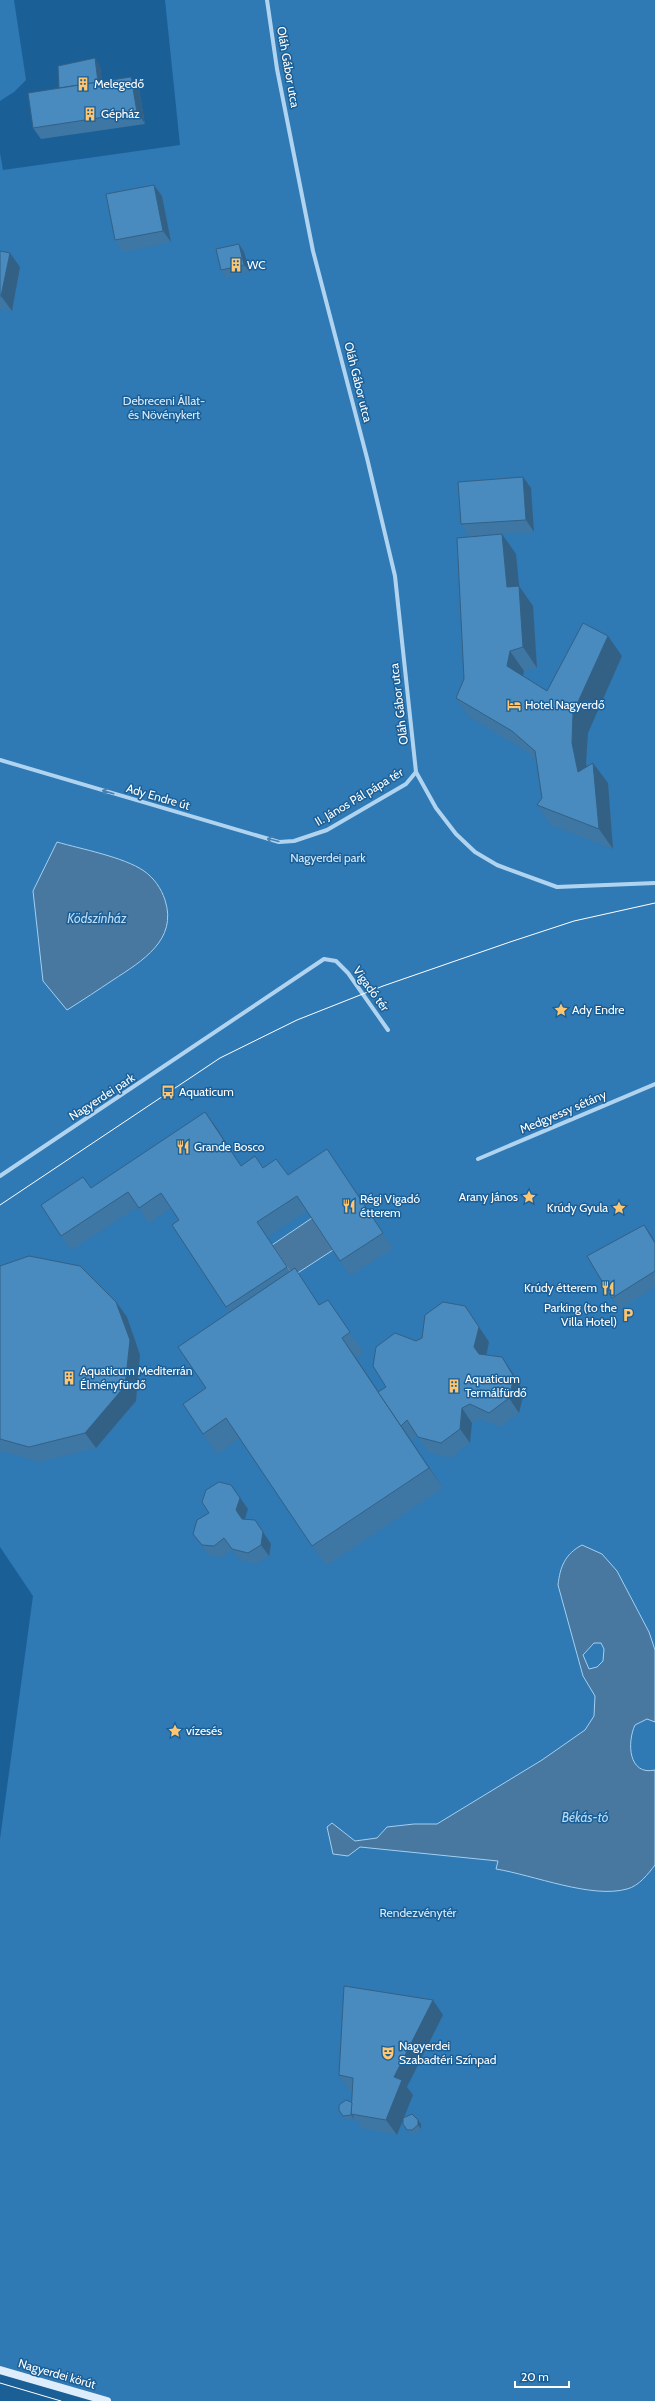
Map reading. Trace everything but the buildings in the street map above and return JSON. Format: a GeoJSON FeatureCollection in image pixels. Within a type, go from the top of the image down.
{"type":"FeatureCollection","features":[{"type":"Feature","properties":{"kind":"street","name":"Oláh Gábor utca"},"geometry":{"type":"LineString","coordinates":[[267,0],[277,69],[314,251],[365,450],[395,576],[416,772]]}},
{"type":"Feature","properties":{"kind":"street","name":"Ady Endre út"},"geometry":{"type":"LineString","coordinates":[[0,760],[279,842],[294,841],[312,837]]}},
{"type":"Feature","properties":{"kind":"street","name":"II. János Pál pápa tér"},"geometry":{"type":"LineString","coordinates":[[312,837],[406,784],[416,772],[436,808],[456,834],[475,852],[497,865],[519,875],[557,887],[655,883]]}},
{"type":"Feature","properties":{"kind":"street","name":"Nagyerdei park"},"geometry":{"type":"LineString","coordinates":[[0,1176],[141,1084],[195,1044],[324,959],[336,961]]}},
{"type":"Feature","properties":{"kind":"street","name":"Vigadó tér"},"geometry":{"type":"LineString","coordinates":[[336,961],[348,973],[388,1030]]}},
{"type":"Feature","properties":{"kind":"street","name":"Medgyessy sétány"},"geometry":{"type":"LineString","coordinates":[[478,1159],[655,1084]]}},
{"type":"Feature","properties":{"kind":"street","name":"Nagyerdei körút"},"geometry":{"type":"LineString","coordinates":[[0,2370],[107,2401]]}},
{"type":"Feature","properties":{"kind":"green space"},"geometry":{"type":"Polygon","coordinates":[[[0,0],[14,0],[26,80],[14,92],[0,101],[0,0]]]}},
{"type":"Feature","properties":{"kind":"green space","name":"Nagyerdei park"},"geometry":{"type":"Polygon","coordinates":[[[165,0],[655,0],[655,2401],[107,2401],[0,2370],[0,1839],[33,1596],[0,1547],[0,153],[3,170],[180,145],[165,0]]]}},
{"type":"Feature","properties":{"kind":"water","name":"Ködszínház"},"geometry":{"type":"Polygon","coordinates":[[[57,842],[114,858],[136,866],[144,871],[154,880],[161,891],[165,900],[168,914],[166,927],[162,938],[146,957],[67,1010],[43,981],[33,891],[57,842]]]}},
{"type":"Feature","properties":{"kind":"water"},"geometry":{"type":"Polygon","coordinates":[[[312,1218],[333,1250],[293,1276],[272,1245],[312,1218]]]}},
{"type":"Feature","properties":{"kind":"water","name":"Békás-tó"},"geometry":{"type":"Polygon","coordinates":[[[582,1545],[602,1554],[617,1571],[649,1632],[655,1650],[655,1722],[647,1719],[635,1725],[632,1732],[631,1748],[632,1756],[639,1768],[655,1770],[655,1865],[643,1879],[627,1889],[597,1891],[580,1889],[496,1869],[498,1861],[360,1847],[348,1856],[333,1854],[327,1827],[332,1823],[355,1841],[377,1838],[387,1827],[414,1824],[437,1824],[542,1760],[585,1730],[594,1716],[595,1696],[583,1676],[558,1585],[560,1572],[564,1562],[576,1549],[582,1545]],[[594,1643],[583,1655],[589,1669],[597,1667],[603,1661],[604,1649],[601,1643],[594,1643]]]}},
{"type":"Feature","properties":{"kind":"tram line"},"geometry":{"type":"LineString","coordinates":[[0,1205],[220,1058],[297,1020],[383,986],[574,921],[655,903]]}},
{"type":"Feature","properties":{"kind":"tram line"},"geometry":{"type":"LineString","coordinates":[[0,2383],[61,2401]]}},
{"type":"Feature","properties":{"kind":"place","name":"Melegedő"},"geometry":{"type":"Point","coordinates":[83,84]}},
{"type":"Feature","properties":{"kind":"place","name":"Gépház"},"geometry":{"type":"Point","coordinates":[90,114]}},
{"type":"Feature","properties":{"kind":"place","name":"WC"},"geometry":{"type":"Point","coordinates":[236,265]}},
{"type":"Feature","properties":{"kind":"place","name":"Hotel Nagyerdő"},"geometry":{"type":"Point","coordinates":[514,705]}},
{"type":"Feature","properties":{"kind":"place","name":"Ady Endre"},"geometry":{"type":"Point","coordinates":[561,1010]}},
{"type":"Feature","properties":{"kind":"place","name":"Aquaticum"},"geometry":{"type":"Point","coordinates":[168,1092]}},
{"type":"Feature","properties":{"kind":"place","name":"Grande Bosco"},"geometry":{"type":"Point","coordinates":[183,1147]}},
{"type":"Feature","properties":{"kind":"place","name":"Arany János"},"geometry":{"type":"Point","coordinates":[529,1197]}},
{"type":"Feature","properties":{"kind":"place","name":"Régi Vigadó étterem"},"geometry":{"type":"Point","coordinates":[349,1206]}},
{"type":"Feature","properties":{"kind":"place","name":"Krúdy Gyula"},"geometry":{"type":"Point","coordinates":[619,1208]}},
{"type":"Feature","properties":{"kind":"place","name":"Krúdy étterem"},"geometry":{"type":"Point","coordinates":[608,1288]}},
{"type":"Feature","properties":{"kind":"place","name":"Parking (to the Villa Hotel)"},"geometry":{"type":"Point","coordinates":[628,1315]}},
{"type":"Feature","properties":{"kind":"place","name":"Aquaticum Mediterrán Élményfürdő"},"geometry":{"type":"Point","coordinates":[69,1378]}},
{"type":"Feature","properties":{"kind":"place","name":"Aquaticum Termálfürdő"},"geometry":{"type":"Point","coordinates":[454,1386]}},
{"type":"Feature","properties":{"kind":"place","name":"vízesés"},"geometry":{"type":"Point","coordinates":[175,1731]}},
{"type":"Feature","properties":{"kind":"place","name":"Nagyerdei Szabadtéri Színpad"},"geometry":{"type":"Point","coordinates":[388,2053]}},
{"type":"Feature","properties":{"kind":"park label","name":"Debreceni Állat- és Növénykert"},"geometry":{"type":"Point","coordinates":[164,408]}},
{"type":"Feature","properties":{"kind":"park label","name":"Rendezvénytér"},"geometry":{"type":"Point","coordinates":[418,1913]}}]}
